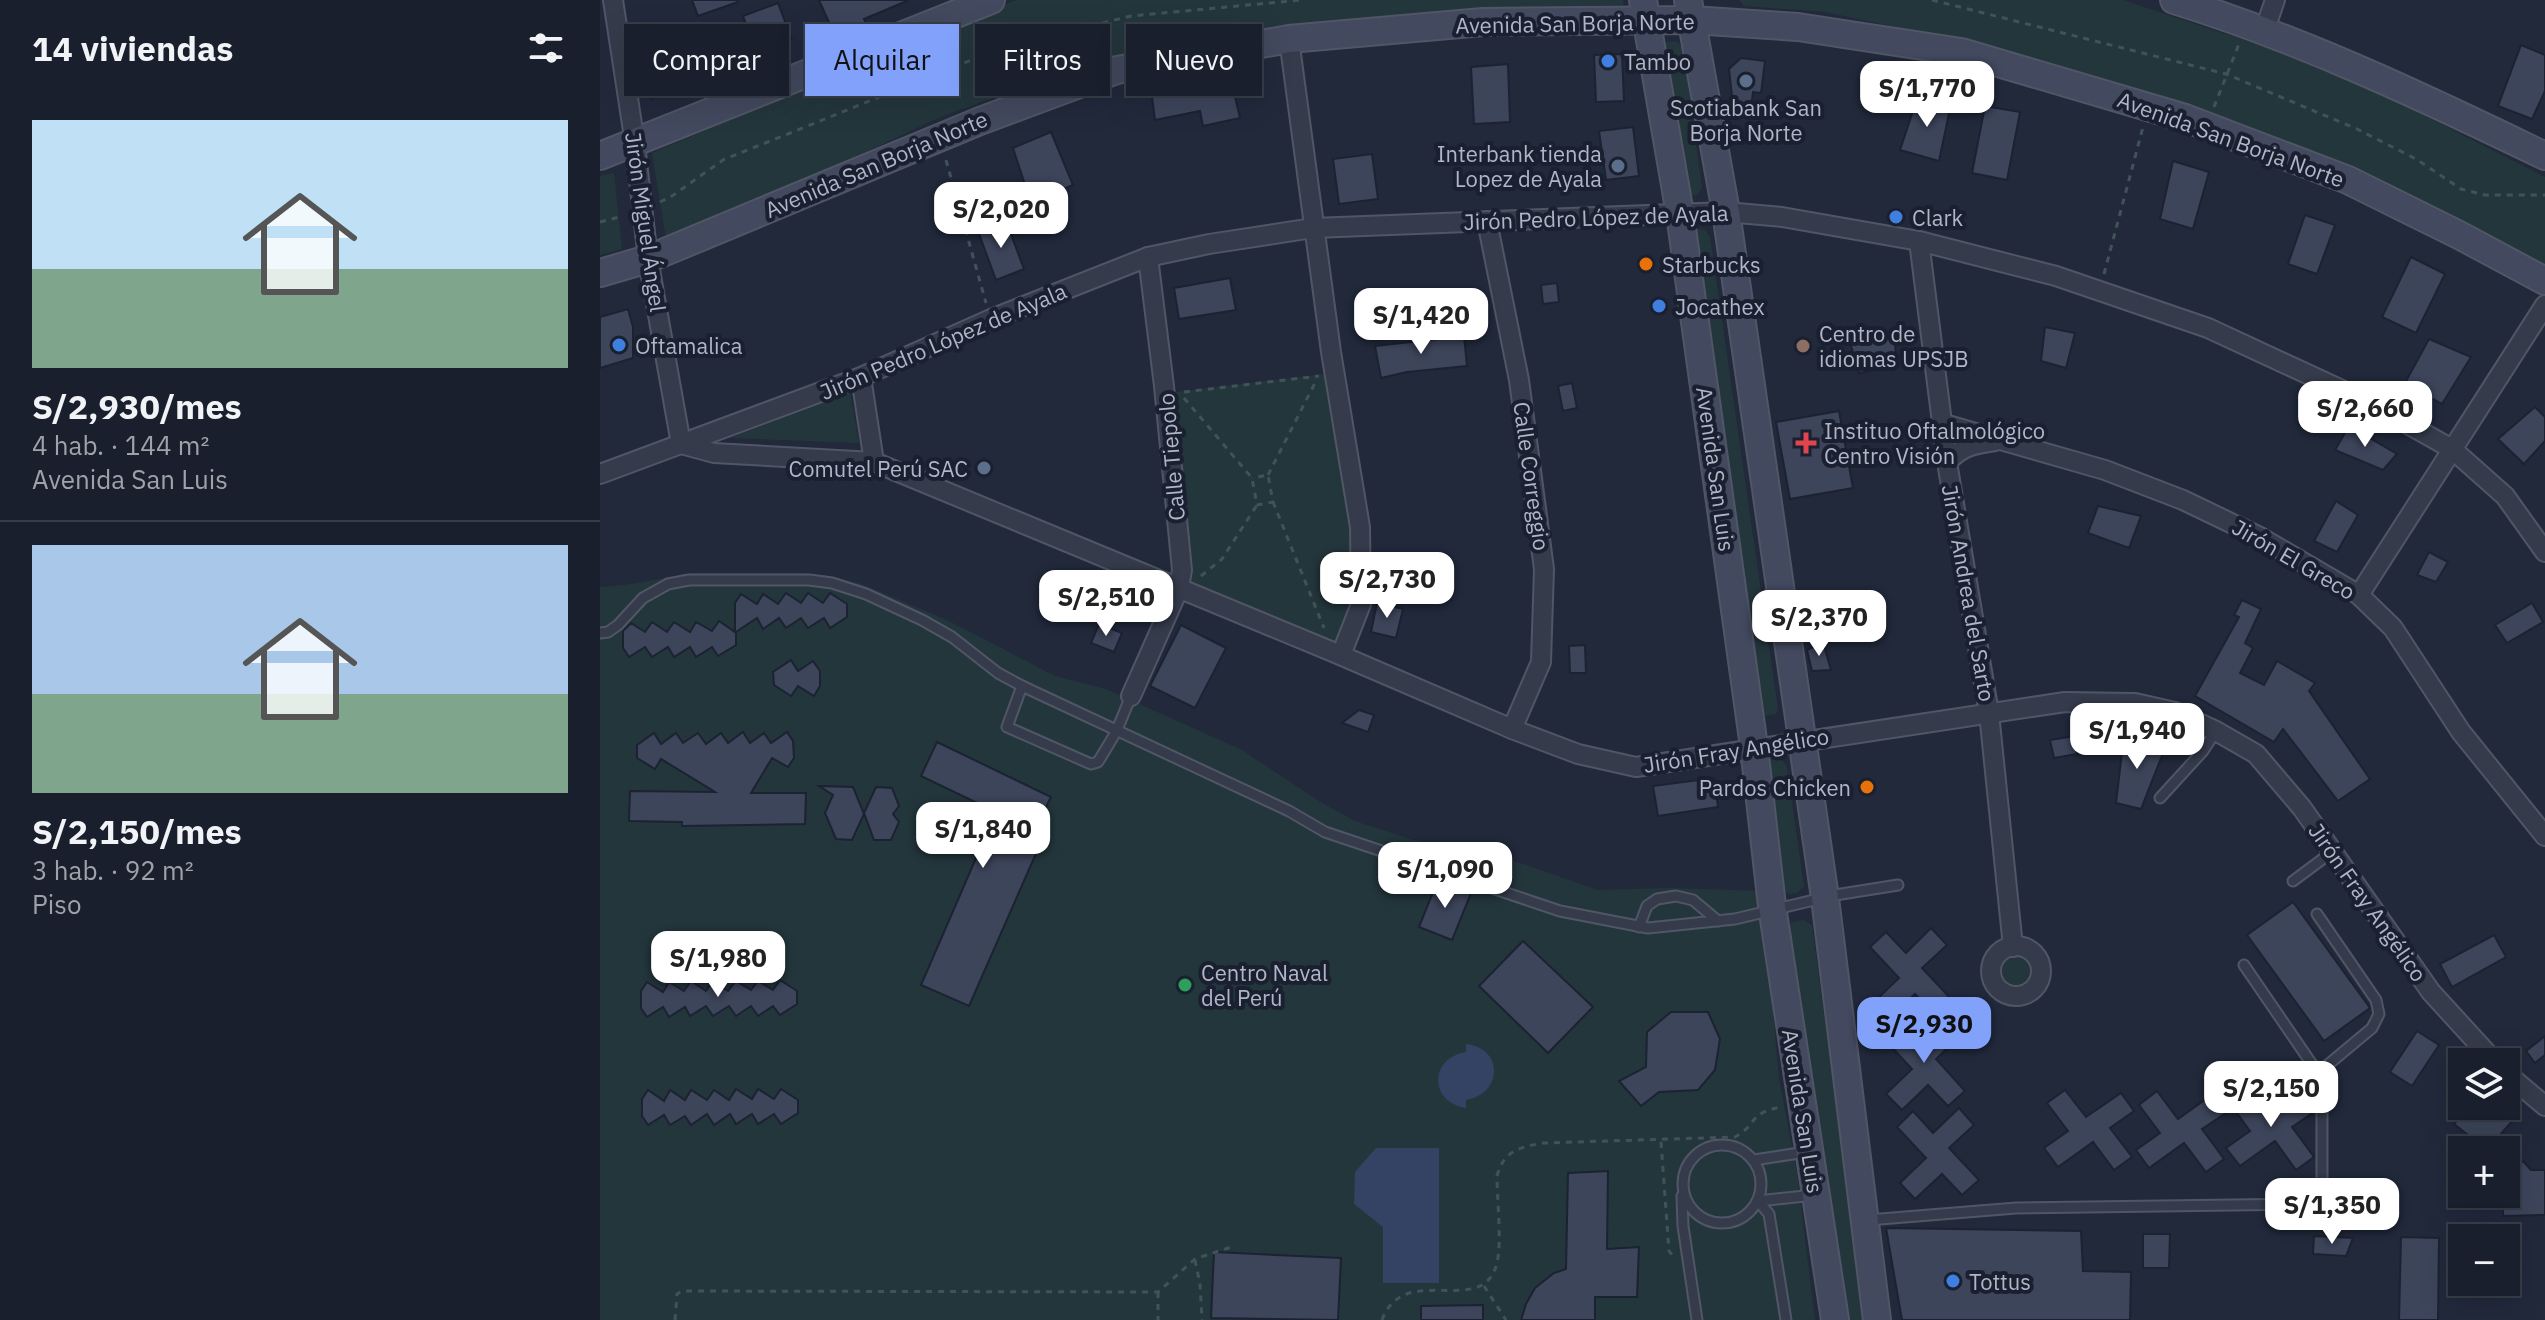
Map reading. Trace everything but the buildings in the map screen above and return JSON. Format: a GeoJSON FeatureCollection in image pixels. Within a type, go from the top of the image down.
{"type":"FeatureCollection","features":[{"type":"Feature","properties":{"kind":"main road"},"geometry":{"type":"LineString","coordinates":[[600,156],[991,0]]}},
{"type":"Feature","properties":{"kind":"main road"},"geometry":{"type":"LineString","coordinates":[[1725,0],[1740,16],[1760,24]]}},
{"type":"Feature","properties":{"kind":"main road"},"geometry":{"type":"LineString","coordinates":[[2174,0],[2256,26],[2383,78],[2545,156]]}},
{"type":"Feature","properties":{"kind":"main road","name":"Avenida San Borja Norte"},"geometry":{"type":"LineString","coordinates":[[600,273],[648,259],[940,138],[1117,70],[1289,39],[1644,10],[1690,10],[1760,24],[1961,52],[2149,107],[2348,180],[2545,281]]}},
{"type":"Feature","properties":{"kind":"main road","name":"Avenida San Luis"},"geometry":{"type":"LineString","coordinates":[[1644,10],[1680,214],[1754,747],[1773,911],[1835,1320]]}},
{"type":"Feature","properties":{"kind":"main road","name":"Avenida San Luis"},"geometry":{"type":"LineString","coordinates":[[1690,10],[1726,212],[1825,898],[1877,1320]]}},
{"type":"Feature","properties":{"kind":"street","name":"Jirón Miguel Ángel"},"geometry":{"type":"LineString","coordinates":[[613,0],[635,144],[648,259],[681,444]]}},
{"type":"Feature","properties":{"kind":"street"},"geometry":{"type":"LineString","coordinates":[[2256,26],[2275,0]]}},
{"type":"Feature","properties":{"kind":"street"},"geometry":{"type":"LineString","coordinates":[[1289,39],[1313,228],[1360,527],[1361,604],[1337,653]]}},
{"type":"Feature","properties":{"kind":"street","name":"Jirón Pedro López de Ayala"},"geometry":{"type":"LineString","coordinates":[[600,474],[861,377],[991,319],[1148,257],[1313,228],[1726,212],[1782,217],[1919,241],[2056,276],[2208,328],[2372,404],[2452,449],[2505,496],[2545,552]]}},
{"type":"Feature","properties":{"kind":"street","name":"Calle Correggio"},"geometry":{"type":"LineString","coordinates":[[1487,221],[1519,380],[1544,569],[1541,662],[1512,729]]}},
{"type":"Feature","properties":{"kind":"street","name":"Jirón Andrea del Sarto"},"geometry":{"type":"LineString","coordinates":[[1919,241],[1941,423],[1989,713],[2013,947]]}},
{"type":"Feature","properties":{"kind":"street","name":"Calle Tiepolo"},"geometry":{"type":"LineString","coordinates":[[1131,696],[1180,579],[1164,386],[1148,257]]}},
{"type":"Feature","properties":{"kind":"street"},"geometry":{"type":"LineString","coordinates":[[2359,595],[2545,305]]}},
{"type":"Feature","properties":{"kind":"street"},"geometry":{"type":"LineString","coordinates":[[861,377],[874,462]]}},
{"type":"Feature","properties":{"kind":"street","name":"Jirón El Greco"},"geometry":{"type":"LineString","coordinates":[[1941,423],[2105,470],[2223,518],[2359,595],[2393,628],[2461,732],[2545,836]]}},
{"type":"Feature","properties":{"kind":"street"},"geometry":{"type":"LineString","coordinates":[[1947,462],[1958,450],[1968,445],[2006,440]]}},
{"type":"Feature","properties":{"kind":"street","name":"Jirón Fray Angélico"},"geometry":{"type":"LineString","coordinates":[[681,444],[714,453],[874,462],[1180,579],[1337,653],[1512,729],[1578,754],[1636,767],[1802,739],[2065,702],[2135,703],[2175,712],[2256,754],[2302,808],[2431,992],[2482,1048]]}},
{"type":"Feature","properties":{"kind":"street"},"geometry":{"type":"LineString","coordinates":[[2520,1085],[2545,1106]]}},
{"type":"Feature","properties":{"kind":"lane"},"geometry":{"type":"LineString","coordinates":[[600,633],[618,625],[643,598],[668,584],[689,580],[809,580],[832,583],[866,594],[922,620],[1022,686],[1289,811],[1325,832],[1560,911],[1639,927],[1718,921],[1898,885]]}},
{"type":"Feature","properties":{"kind":"lane"},"geometry":{"type":"LineString","coordinates":[[1022,686],[1007,727],[1091,764],[1098,762],[1116,732],[1131,696]]}},
{"type":"Feature","properties":{"kind":"lane"},"geometry":{"type":"LineString","coordinates":[[2160,798],[2203,751],[2216,731]]}},
{"type":"Feature","properties":{"kind":"lane"},"geometry":{"type":"LineString","coordinates":[[2293,881],[2332,852]]}},
{"type":"Feature","properties":{"kind":"lane"},"geometry":{"type":"LineString","coordinates":[[1639,927],[1647,906],[1657,899],[1676,896],[1693,900],[1718,921]]}},
{"type":"Feature","properties":{"kind":"lane"},"geometry":{"type":"LineString","coordinates":[[2317,914],[2376,1000],[2379,1014],[2372,1028],[2318,1073]]}},
{"type":"Feature","properties":{"kind":"lane"},"geometry":{"type":"LineString","coordinates":[[1864,1220],[2016,1208],[2316,1204],[2322,1186],[2322,1095],[2318,1073],[2244,965]]}},
{"type":"Feature","properties":{"kind":"lane"},"geometry":{"type":"LineString","coordinates":[[1682,1189],[1686,1201],[1703,1219],[1729,1223],[1751,1211],[1758,1201],[1761,1180],[1754,1160],[1744,1151],[1719,1142],[1696,1154],[1687,1164],[1682,1189],[1683,1226],[1697,1320]]}},
{"type":"Feature","properties":{"kind":"lane"},"geometry":{"type":"LineString","coordinates":[[1754,1160],[1809,1152]]}},
{"type":"Feature","properties":{"kind":"lane"},"geometry":{"type":"LineString","coordinates":[[1758,1201],[1816,1195]]}},
{"type":"Feature","properties":{"kind":"lane"},"geometry":{"type":"LineString","coordinates":[[1758,1201],[1769,1214],[1786,1320]]}},
{"type":"Feature","properties":{"kind":"path"},"geometry":{"type":"LineString","coordinates":[[600,222],[642,210],[672,196],[723,160],[1001,48],[1131,16],[1301,0]]}},
{"type":"Feature","properties":{"kind":"path"},"geometry":{"type":"LineString","coordinates":[[1932,0],[2226,74],[2357,129],[2416,159],[2461,189],[2485,195],[2545,195]]}},
{"type":"Feature","properties":{"kind":"path"},"geometry":{"type":"LineString","coordinates":[[2207,126],[2226,74],[2256,26]]}},
{"type":"Feature","properties":{"kind":"path"},"geometry":{"type":"LineString","coordinates":[[2099,291],[2149,107]]}},
{"type":"Feature","properties":{"kind":"path"},"geometry":{"type":"LineString","coordinates":[[940,138],[991,319]]}},
{"type":"Feature","properties":{"kind":"path"},"geometry":{"type":"LineString","coordinates":[[1180,579],[1201,576],[1210,570],[1238,537],[1257,505],[1252,478],[1180,392],[1319,376],[1268,475],[1273,502],[1337,653]]}},
{"type":"Feature","properties":{"kind":"path"},"geometry":{"type":"LineString","coordinates":[[1252,478],[1268,475]]}},
{"type":"Feature","properties":{"kind":"path"},"geometry":{"type":"LineString","coordinates":[[1257,505],[1273,502]]}},
{"type":"Feature","properties":{"kind":"path"},"geometry":{"type":"LineString","coordinates":[[1382,1320],[1386,1309],[1408,1292],[1477,1290],[1492,1277],[1498,1261],[1497,1176],[1501,1163],[1510,1152],[1523,1146],[1544,1143],[1719,1142],[1744,1133],[1752,1119],[1764,1110],[1802,1104]]}},
{"type":"Feature","properties":{"kind":"path"},"geometry":{"type":"LineString","coordinates":[[675,1320],[677,1294],[682,1291],[1158,1292],[1195,1259],[1231,1247]]}},
{"type":"Feature","properties":{"kind":"path"},"geometry":{"type":"LineString","coordinates":[[1195,1259],[1202,1320]]}},
{"type":"Feature","properties":{"kind":"path"},"geometry":{"type":"LineString","coordinates":[[1484,1286],[1506,1320]]}},
{"type":"Feature","properties":{"kind":"path"},"geometry":{"type":"LineString","coordinates":[[1158,1292],[1158,1320]]}},
{"type":"Feature","properties":{"kind":"shaded area"},"geometry":{"type":"Polygon","coordinates":[[[1016,0],[1623,0],[1624,5],[1482,8],[1262,39],[1262,24],[1126,24],[1126,61],[1110,63],[1110,24],[975,24],[975,96],[998,96],[938,118],[807,180],[666,239],[652,153],[805,89],[805,96],[959,96],[959,24],[1016,0]]]}},
{"type":"Feature","properties":{"kind":"shaded area"},"geometry":{"type":"Polygon","coordinates":[[[1739,0],[2123,0],[2265,47],[2388,97],[2545,177],[2545,272],[2217,119],[2057,65],[1825,12],[1744,6],[1739,0]]]}},
{"type":"Feature","properties":{"kind":"shaded area"},"geometry":{"type":"Polygon","coordinates":[[[1666,42],[1678,42],[1683,49],[1702,187],[1697,195],[1688,196],[1660,49],[1666,42]]]}},
{"type":"Feature","properties":{"kind":"shaded area"},"geometry":{"type":"Polygon","coordinates":[[[614,173],[622,249],[600,255],[600,176],[614,173]]]}},
{"type":"Feature","properties":{"kind":"shaded area"},"geometry":{"type":"Polygon","coordinates":[[[1697,229],[1705,230],[1710,237],[1778,709],[1776,714],[1761,716],[1690,236],[1697,229]]]}},
{"type":"Feature","properties":{"kind":"shaded area"},"geometry":{"type":"Polygon","coordinates":[[[1332,373],[1353,528],[1355,602],[1338,645],[1191,585],[1193,570],[1175,392],[1332,373]]]}},
{"type":"Feature","properties":{"kind":"shaded area"},"geometry":{"type":"Polygon","coordinates":[[[850,392],[859,443],[730,438],[850,392]]]}},
{"type":"Feature","properties":{"kind":"shaded area","name":"Centro Naval del Perú"},"geometry":{"type":"Polygon","coordinates":[[[694,573],[801,573],[862,584],[949,621],[1055,676],[1106,689],[1242,750],[1355,821],[1448,851],[1509,859],[1598,890],[1668,888],[1762,891],[1779,1078],[1797,1173],[1815,1320],[600,1320],[600,587],[694,573]]]}},
{"type":"Feature","properties":{"kind":"shaded area"},"geometry":{"type":"Polygon","coordinates":[[[1773,758],[1783,761],[1787,767],[1804,887],[1797,893],[1789,894],[1779,886],[1767,763],[1773,758]]]}},
{"type":"Feature","properties":{"kind":"shaded area"},"geometry":{"type":"Polygon","coordinates":[[[1803,920],[1812,925],[1865,1320],[1842,1320],[1785,929],[1793,922],[1803,920]]]}},
{"type":"Feature","properties":{"kind":"shaded area"},"geometry":{"type":"Polygon","coordinates":[[[2016,957],[2026,961],[2030,971],[2026,981],[2016,985],[2006,981],[2002,971],[2006,961],[2016,957]]]}},
{"type":"Feature","properties":{"kind":"water"},"geometry":{"type":"Polygon","coordinates":[[[1466,1044],[1478,1047],[1487,1054],[1494,1071],[1487,1089],[1466,1100],[1466,1108],[1445,1098],[1438,1080],[1445,1062],[1466,1052],[1466,1044]]]}},
{"type":"Feature","properties":{"kind":"water"},"geometry":{"type":"Polygon","coordinates":[[[1376,1148],[1439,1148],[1439,1283],[1383,1283],[1383,1227],[1354,1204],[1355,1172],[1376,1148]]]}},
{"type":"Feature","properties":{"kind":"place","name":"Tambo"},"geometry":{"type":"Point","coordinates":[1608,61]}},
{"type":"Feature","properties":{"kind":"place","name":"Scotiabank San Borja Norte"},"geometry":{"type":"Point","coordinates":[1746,81]}},
{"type":"Feature","properties":{"kind":"place","name":"Interbank tienda Lopez de Ayala"},"geometry":{"type":"Point","coordinates":[1618,166]}},
{"type":"Feature","properties":{"kind":"place","name":"Clark"},"geometry":{"type":"Point","coordinates":[1896,217]}},
{"type":"Feature","properties":{"kind":"place","name":"Starbucks"},"geometry":{"type":"Point","coordinates":[1646,264]}},
{"type":"Feature","properties":{"kind":"place","name":"Jocathex"},"geometry":{"type":"Point","coordinates":[1659,306]}},
{"type":"Feature","properties":{"kind":"place","name":"Oftamalica"},"geometry":{"type":"Point","coordinates":[619,345]}},
{"type":"Feature","properties":{"kind":"place","name":"Centro de idiomas UPSJB"},"geometry":{"type":"Point","coordinates":[1803,346]}},
{"type":"Feature","properties":{"kind":"place","name":"Instituo Oftalmológico Centro Visión"},"geometry":{"type":"Point","coordinates":[1806,443]}},
{"type":"Feature","properties":{"kind":"place","name":"Comutel Perú SAC"},"geometry":{"type":"Point","coordinates":[984,468]}},
{"type":"Feature","properties":{"kind":"place","name":"Pardos Chicken"},"geometry":{"type":"Point","coordinates":[1867,787]}},
{"type":"Feature","properties":{"kind":"place","name":"Centro Naval del Perú"},"geometry":{"type":"Point","coordinates":[1185,985]}},
{"type":"Feature","properties":{"kind":"place","name":"Tottus"},"geometry":{"type":"Point","coordinates":[1953,1281]}}]}
